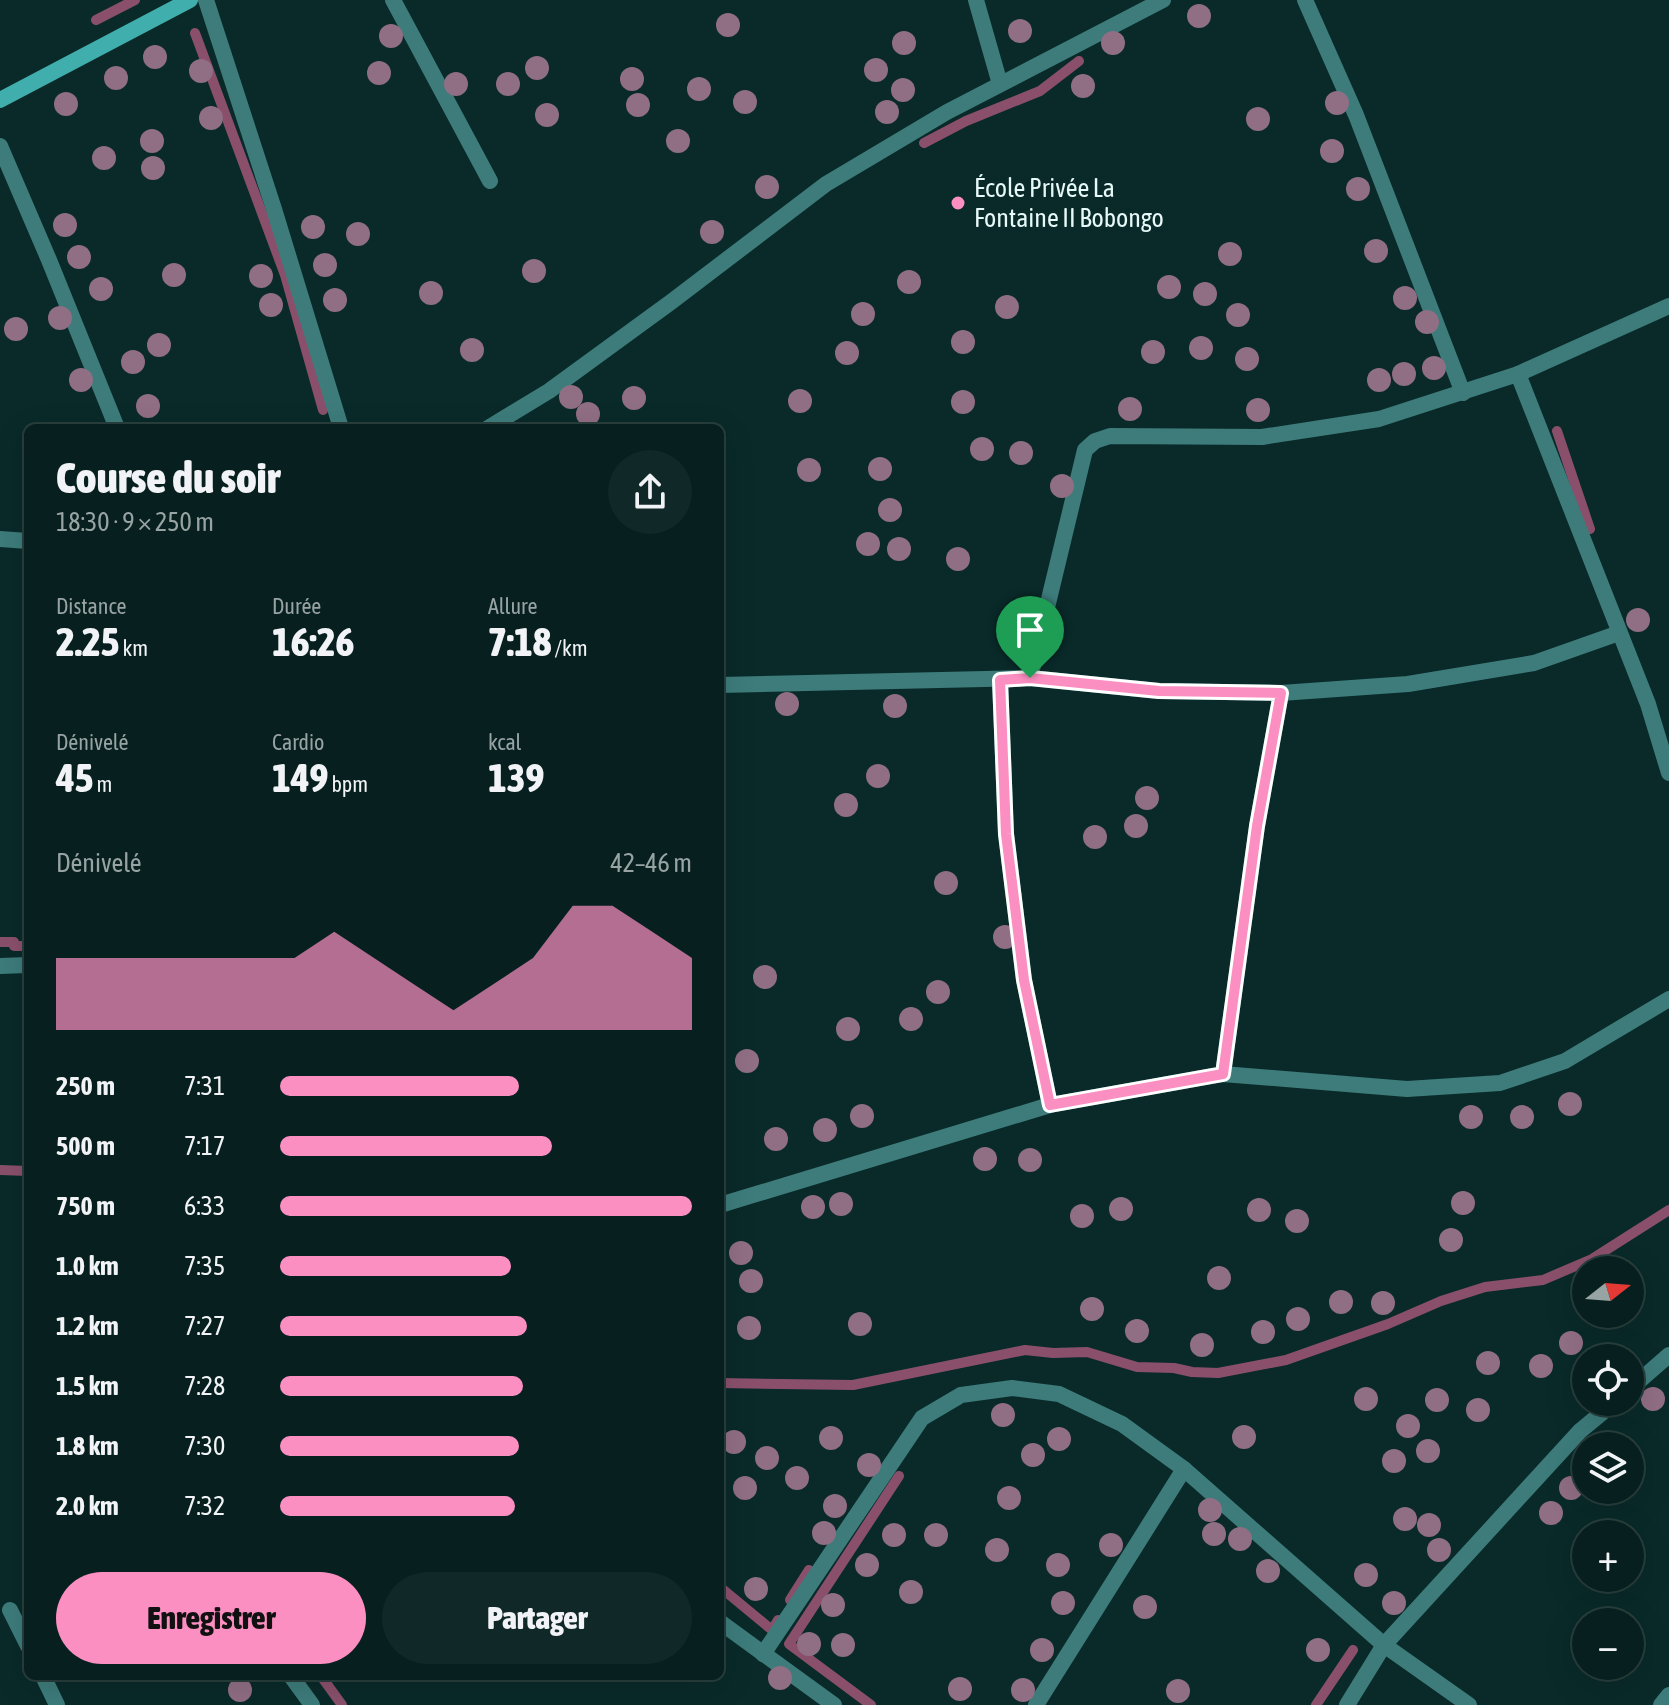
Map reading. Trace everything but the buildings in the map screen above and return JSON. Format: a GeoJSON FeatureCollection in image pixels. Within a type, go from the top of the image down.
{"type":"FeatureCollection","features":[{"type":"Feature","properties":{"kind":"main road"},"geometry":{"type":"LineString","coordinates":[[0,100],[190,0]]}},
{"type":"Feature","properties":{"kind":"street"},"geometry":{"type":"LineString","coordinates":[[206,0],[340,424]]}},
{"type":"Feature","properties":{"kind":"street"},"geometry":{"type":"LineString","coordinates":[[393,0],[490,181]]}},
{"type":"Feature","properties":{"kind":"street"},"geometry":{"type":"LineString","coordinates":[[976,0],[1000,84]]}},
{"type":"Feature","properties":{"kind":"street"},"geometry":{"type":"LineString","coordinates":[[495,424],[549,391],[826,184],[947,112],[1163,0]]}},
{"type":"Feature","properties":{"kind":"street"},"geometry":{"type":"LineString","coordinates":[[1305,0],[1356,115],[1463,393]]}},
{"type":"Feature","properties":{"kind":"street"},"geometry":{"type":"LineString","coordinates":[[0,146],[116,424]]}},
{"type":"Feature","properties":{"kind":"street"},"geometry":{"type":"LineString","coordinates":[[1030,678],[1085,450],[1095,441],[1110,436],[1262,437],[1379,419],[1518,374],[1669,306]]}},
{"type":"Feature","properties":{"kind":"street"},"geometry":{"type":"LineString","coordinates":[[1518,374],[1648,704],[1669,773]]}},
{"type":"Feature","properties":{"kind":"street"},"geometry":{"type":"LineString","coordinates":[[0,539],[24,541]]}},
{"type":"Feature","properties":{"kind":"street"},"geometry":{"type":"LineString","coordinates":[[724,685],[1030,678],[1159,691],[1281,693],[1408,684],[1534,663],[1619,633]]}},
{"type":"Feature","properties":{"kind":"street"},"geometry":{"type":"LineString","coordinates":[[1000,680],[1006,834],[1024,980],[1050,1105]]}},
{"type":"Feature","properties":{"kind":"street"},"geometry":{"type":"LineString","coordinates":[[1223,1074],[1257,826],[1281,693]]}},
{"type":"Feature","properties":{"kind":"street"},"geometry":{"type":"LineString","coordinates":[[0,966],[24,965]]}},
{"type":"Feature","properties":{"kind":"street"},"geometry":{"type":"LineString","coordinates":[[724,1204],[1050,1105],[1223,1074],[1407,1089],[1500,1083],[1565,1061],[1669,999]]}},
{"type":"Feature","properties":{"kind":"street"},"geometry":{"type":"LineString","coordinates":[[1644,1377],[1669,1355]]}},
{"type":"Feature","properties":{"kind":"street"},"geometry":{"type":"LineString","coordinates":[[763,1654],[922,1418],[961,1395],[1012,1388],[1059,1394],[1122,1424],[1184,1469],[1384,1645],[1469,1705]]}},
{"type":"Feature","properties":{"kind":"street"},"geometry":{"type":"LineString","coordinates":[[1347,1705],[1384,1645],[1580,1431],[1598,1416]]}},
{"type":"Feature","properties":{"kind":"street"},"geometry":{"type":"LineString","coordinates":[[1036,1705],[1184,1469]]}},
{"type":"Feature","properties":{"kind":"street"},"geometry":{"type":"LineString","coordinates":[[10,1610],[24,1638]]}},
{"type":"Feature","properties":{"kind":"street"},"geometry":{"type":"LineString","coordinates":[[724,1625],[834,1705]]}},
{"type":"Feature","properties":{"kind":"street"},"geometry":{"type":"LineString","coordinates":[[45,1680],[57,1705]]}},
{"type":"Feature","properties":{"kind":"street"},"geometry":{"type":"LineString","coordinates":[[294,1680],[312,1705]]}},
{"type":"Feature","properties":{"kind":"street"},"geometry":{"type":"LineString","coordinates":[[1661,1705],[1669,1695]]}},
{"type":"Feature","properties":{"kind":"waterway"},"geometry":{"type":"LineString","coordinates":[[96,20],[135,0]]}},
{"type":"Feature","properties":{"kind":"waterway"},"geometry":{"type":"LineString","coordinates":[[195,33],[285,275],[323,410]]}},
{"type":"Feature","properties":{"kind":"waterway"},"geometry":{"type":"LineString","coordinates":[[924,143],[966,121],[1040,91],[1079,61]]}},
{"type":"Feature","properties":{"kind":"waterway"},"geometry":{"type":"LineString","coordinates":[[1557,431],[1590,529]]}},
{"type":"Feature","properties":{"kind":"waterway"},"geometry":{"type":"LineString","coordinates":[[0,942],[24,946]]}},
{"type":"Feature","properties":{"kind":"waterway"},"geometry":{"type":"LineString","coordinates":[[0,1170],[24,1171]]}},
{"type":"Feature","properties":{"kind":"waterway"},"geometry":{"type":"LineString","coordinates":[[724,1383],[853,1385],[1025,1350],[1087,1352],[1137,1367],[1218,1373],[1286,1360],[1485,1287],[1543,1280],[1592,1259],[1669,1210]]}},
{"type":"Feature","properties":{"kind":"waterway"},"geometry":{"type":"LineString","coordinates":[[871,1705],[789,1644],[899,1476]]}},
{"type":"Feature","properties":{"kind":"waterway"},"geometry":{"type":"LineString","coordinates":[[790,1600],[809,1570]]}},
{"type":"Feature","properties":{"kind":"waterway"},"geometry":{"type":"LineString","coordinates":[[724,1590],[772,1630],[778,1620]]}},
{"type":"Feature","properties":{"kind":"waterway"},"geometry":{"type":"LineString","coordinates":[[1316,1705],[1353,1650]]}},
{"type":"Feature","properties":{"kind":"waterway"},"geometry":{"type":"LineString","coordinates":[[324,1680],[342,1705]]}},
{"type":"Feature","properties":{"kind":"place","name":"École Privée La Fontaine II Bobongo"},"geometry":{"type":"Point","coordinates":[958,203]}},
{"type":"Feature","properties":{"kind":"route"},"geometry":{"type":"LineString","coordinates":[[1030,678],[1159,691],[1281,693],[1257,826],[1223,1074],[1050,1105],[1024,980],[1006,834],[1000,680],[1030,678]]}}]}
